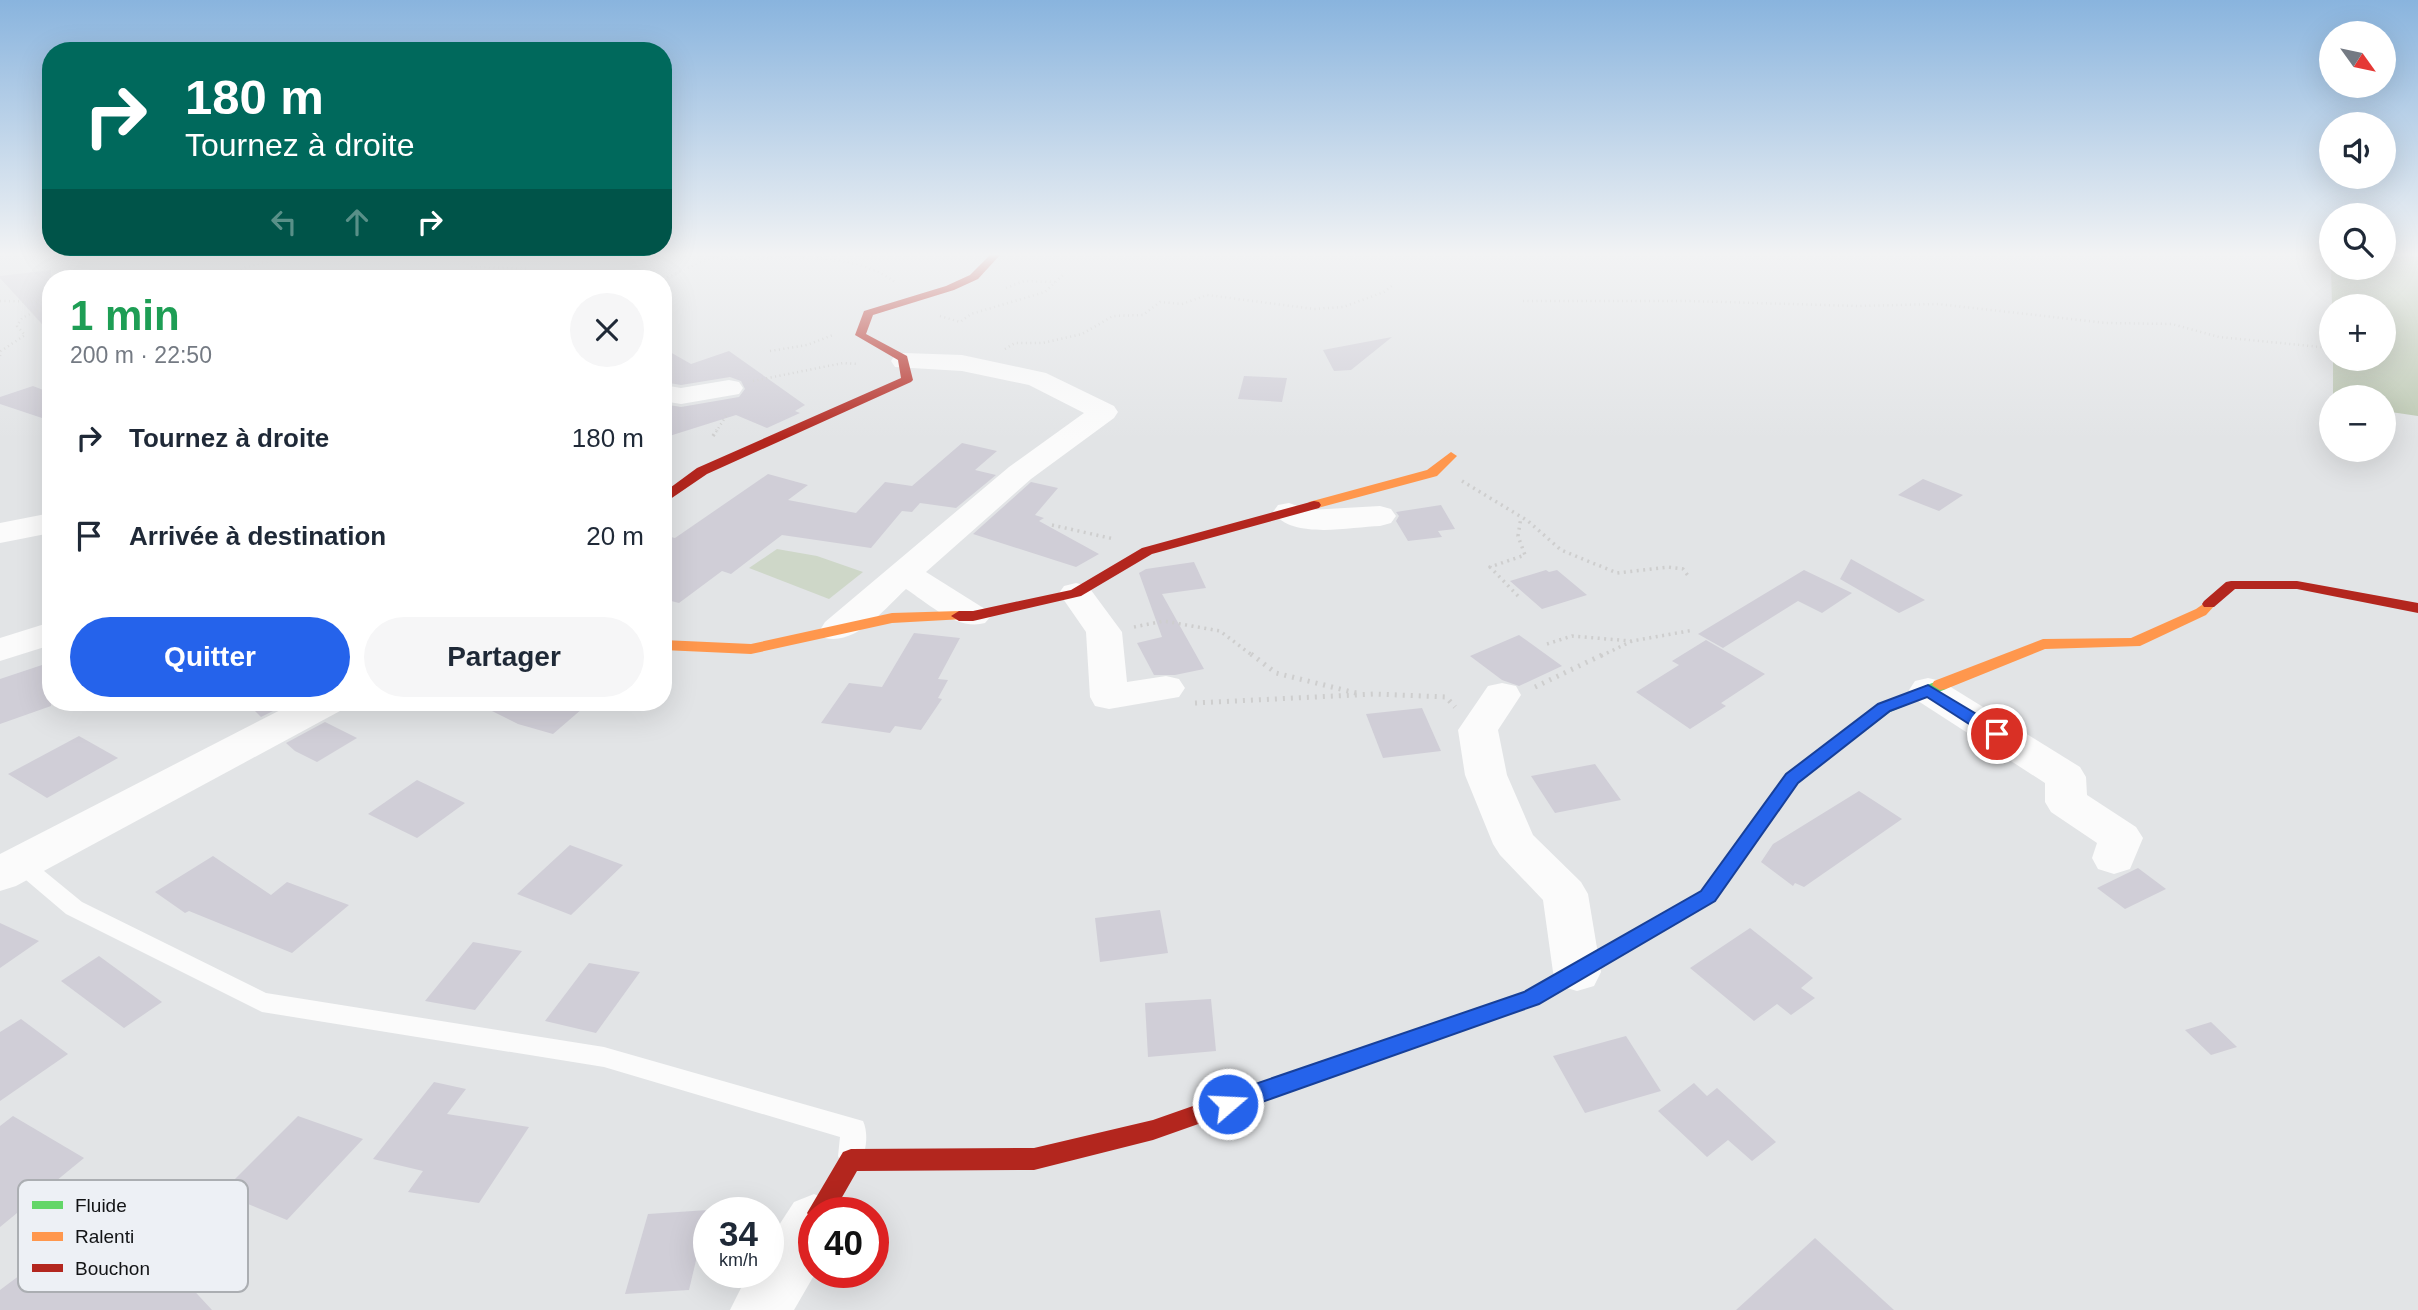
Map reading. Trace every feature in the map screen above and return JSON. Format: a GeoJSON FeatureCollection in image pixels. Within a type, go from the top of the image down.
{"type":"FeatureCollection","features":[{"type":"Feature","properties":{"kind":"street"},"geometry":{"type":"LineString","coordinates":[[867,316],[860,335],[906,370]]}},
{"type":"Feature","properties":{"kind":"street"},"geometry":{"type":"LineString","coordinates":[[672,493],[702,471],[906,370],[962,363],[1037,379],[1104,411],[1020,473],[838,630]]}},
{"type":"Feature","properties":{"kind":"street"},"geometry":{"type":"LineString","coordinates":[[672,394],[681,396],[729,388]]}},
{"type":"Feature","properties":{"kind":"street"},"geometry":{"type":"LineString","coordinates":[[672,645],[751,649],[892,618],[973,616],[1076,593],[1147,551],[1436,470],[1451,456]]}},
{"type":"Feature","properties":{"kind":"street"},"geometry":{"type":"LineString","coordinates":[[1289,512],[1303,520],[1380,516]]}},
{"type":"Feature","properties":{"kind":"street"},"geometry":{"type":"LineString","coordinates":[[0,534],[42,525]]}},
{"type":"Feature","properties":{"kind":"street"},"geometry":{"type":"LineString","coordinates":[[904,573],[973,616]]}},
{"type":"Feature","properties":{"kind":"street"},"geometry":{"type":"LineString","coordinates":[[829,1197],[851,1160],[1034,1159],[1153,1130],[1531,998],[1708,896],[1792,778],[1884,708],[2043,644],[2134,643],[2201,612],[2231,585],[2297,585],[2418,608]]}},
{"type":"Feature","properties":{"kind":"street"},"geometry":{"type":"LineString","coordinates":[[1076,593],[1104,632],[1109,697],[1180,696]]}},
{"type":"Feature","properties":{"kind":"street"},"geometry":{"type":"LineString","coordinates":[[0,650],[42,636]]}},
{"type":"Feature","properties":{"kind":"street"},"geometry":{"type":"LineString","coordinates":[[1928,690],[2065,777],[2066,802],[2121,838],[2114,858]]}},
{"type":"Feature","properties":{"kind":"street"},"geometry":{"type":"LineString","coordinates":[[1515,693],[1478,730],[1486,775],[1515,844],[1565,894],[1577,972]]}},
{"type":"Feature","properties":{"kind":"street"},"geometry":{"type":"LineString","coordinates":[[10,869],[309,711]]}},
{"type":"Feature","properties":{"kind":"street"},"geometry":{"type":"LineString","coordinates":[[760,1310],[798,1247]]}},
{"type":"Feature","properties":{"kind":"lane"},"geometry":{"type":"LineString","coordinates":[[10,869],[74,908],[262,1002],[604,1057],[854,1129],[851,1160]]}},
{"type":"Feature","properties":{"kind":"path"},"geometry":{"type":"LineString","coordinates":[[0,356],[1,351],[25,335],[17,326],[26,316]]}},
{"type":"Feature","properties":{"kind":"path"},"geometry":{"type":"LineString","coordinates":[[940,316],[960,322],[968,316]]}},
{"type":"Feature","properties":{"kind":"path"},"geometry":{"type":"LineString","coordinates":[[962,363],[998,353],[1015,343],[1043,343],[1082,334],[1113,316]]}},
{"type":"Feature","properties":{"kind":"path"},"geometry":{"type":"LineString","coordinates":[[2045,316],[2106,323],[2172,324],[2250,341],[2319,347]]}},
{"type":"Feature","properties":{"kind":"path"},"geometry":{"type":"LineString","coordinates":[[770,351],[807,345],[840,333],[862,330]]}},
{"type":"Feature","properties":{"kind":"path"},"geometry":{"type":"LineString","coordinates":[[729,388],[844,363],[906,370]]}},
{"type":"Feature","properties":{"kind":"path"},"geometry":{"type":"LineString","coordinates":[[1436,470],[1473,486],[1521,517],[1562,550],[1617,573],[1668,567],[1683,569],[1689,577]]}},
{"type":"Feature","properties":{"kind":"path"},"geometry":{"type":"LineString","coordinates":[[1518,596],[1490,567],[1525,555],[1518,536],[1521,517]]}},
{"type":"Feature","properties":{"kind":"path"},"geometry":{"type":"LineString","coordinates":[[1052,525],[1156,549]]}},
{"type":"Feature","properties":{"kind":"path"},"geometry":{"type":"LineString","coordinates":[[1104,632],[1164,621],[1220,631],[1276,673],[1364,695]]}},
{"type":"Feature","properties":{"kind":"path"},"geometry":{"type":"LineString","coordinates":[[1547,644],[1572,636],[1632,640],[1694,630]]}},
{"type":"Feature","properties":{"kind":"path"},"geometry":{"type":"LineString","coordinates":[[1515,693],[1632,640]]}},
{"type":"Feature","properties":{"kind":"path"},"geometry":{"type":"LineString","coordinates":[[1180,696],[1364,695],[1446,698],[1478,730]]}},
{"type":"Feature","properties":{"kind":"green space"},"geometry":{"type":"Polygon","coordinates":[[[2396,316],[2418,316],[2418,416],[2396,413],[2396,385],[2333,385],[2333,371],[2396,371],[2396,316]]]}},
{"type":"Feature","properties":{"kind":"green space"},"geometry":{"type":"Polygon","coordinates":[[[777,549],[817,556],[863,572],[829,599],[749,568],[777,549]]]}},
{"type":"Feature","properties":{"kind":"building"},"geometry":{"type":"Polygon","coordinates":[[[1392,337],[1351,370],[1334,371],[1323,350],[1392,337]]]}},
{"type":"Feature","properties":{"kind":"building"},"geometry":{"type":"Polygon","coordinates":[[[729,351],[805,405],[795,411],[800,413],[767,428],[736,415],[672,435],[672,406],[681,407],[739,397],[745,389],[741,381],[730,377],[681,385],[672,384],[672,353],[691,364],[729,351]]]}},
{"type":"Feature","properties":{"kind":"building"},"geometry":{"type":"Polygon","coordinates":[[[1244,376],[1287,378],[1282,402],[1238,399],[1244,376]]]}},
{"type":"Feature","properties":{"kind":"building"},"geometry":{"type":"Polygon","coordinates":[[[33,386],[42,390],[42,418],[0,404],[0,397],[33,386]]]}},
{"type":"Feature","properties":{"kind":"building"},"geometry":{"type":"Polygon","coordinates":[[[962,443],[997,451],[975,470],[996,475],[956,508],[920,503],[912,512],[902,511],[871,548],[782,535],[731,574],[722,571],[679,603],[672,601],[672,537],[675,538],[768,474],[808,485],[788,500],[856,513],[885,482],[912,486],[962,443]]]}},
{"type":"Feature","properties":{"kind":"building"},"geometry":{"type":"Polygon","coordinates":[[[1923,479],[1963,495],[1939,511],[1898,495],[1923,479]]]}},
{"type":"Feature","properties":{"kind":"building"},"geometry":{"type":"Polygon","coordinates":[[[1031,482],[1058,488],[1035,515],[1044,518],[1039,521],[1099,554],[1076,567],[973,534],[1031,482]]]}},
{"type":"Feature","properties":{"kind":"building"},"geometry":{"type":"Polygon","coordinates":[[[1441,505],[1455,529],[1438,531],[1442,537],[1408,541],[1396,521],[1399,516],[1396,512],[1441,505]]]}},
{"type":"Feature","properties":{"kind":"building"},"geometry":{"type":"Polygon","coordinates":[[[1851,559],[1925,600],[1899,613],[1840,579],[1851,559]]]}},
{"type":"Feature","properties":{"kind":"building"},"geometry":{"type":"Polygon","coordinates":[[[1194,562],[1206,588],[1162,594],[1204,669],[1175,675],[1154,675],[1137,643],[1162,637],[1139,573],[1146,569],[1194,562]]]}},
{"type":"Feature","properties":{"kind":"building"},"geometry":{"type":"Polygon","coordinates":[[[1546,570],[1557,570],[1587,595],[1542,609],[1510,581],[1546,570]]]}},
{"type":"Feature","properties":{"kind":"building"},"geometry":{"type":"Polygon","coordinates":[[[1804,570],[1852,593],[1822,613],[1798,601],[1723,648],[1698,634],[1804,570]]]}},
{"type":"Feature","properties":{"kind":"building"},"geometry":{"type":"Polygon","coordinates":[[[914,633],[960,638],[938,679],[948,680],[938,698],[942,699],[921,730],[895,726],[890,733],[821,723],[849,683],[882,687],[914,633]]]}},
{"type":"Feature","properties":{"kind":"building"},"geometry":{"type":"Polygon","coordinates":[[[1519,635],[1562,666],[1519,686],[1502,680],[1470,656],[1519,635]]]}},
{"type":"Feature","properties":{"kind":"building"},"geometry":{"type":"Polygon","coordinates":[[[1706,640],[1765,674],[1721,703],[1726,706],[1690,729],[1636,692],[1679,665],[1672,661],[1706,640]]]}},
{"type":"Feature","properties":{"kind":"building"},"geometry":{"type":"Polygon","coordinates":[[[42,665],[42,709],[0,724],[0,679],[42,665]]]}},
{"type":"Feature","properties":{"kind":"building"},"geometry":{"type":"Polygon","coordinates":[[[1422,708],[1441,751],[1383,758],[1366,714],[1422,708]]]}},
{"type":"Feature","properties":{"kind":"building"},"geometry":{"type":"Polygon","coordinates":[[[255,711],[273,711],[261,717],[255,711]]]}},
{"type":"Feature","properties":{"kind":"building"},"geometry":{"type":"Polygon","coordinates":[[[492,711],[580,711],[553,734],[518,724],[492,711]]]}},
{"type":"Feature","properties":{"kind":"building"},"geometry":{"type":"Polygon","coordinates":[[[325,722],[357,738],[317,762],[295,751],[286,743],[325,722]]]}},
{"type":"Feature","properties":{"kind":"building"},"geometry":{"type":"Polygon","coordinates":[[[79,736],[118,758],[47,798],[8,774],[79,736]]]}},
{"type":"Feature","properties":{"kind":"building"},"geometry":{"type":"Polygon","coordinates":[[[1595,764],[1621,800],[1555,813],[1531,776],[1595,764]]]}},
{"type":"Feature","properties":{"kind":"building"},"geometry":{"type":"Polygon","coordinates":[[[417,780],[465,803],[417,838],[368,814],[417,780]]]}},
{"type":"Feature","properties":{"kind":"building"},"geometry":{"type":"Polygon","coordinates":[[[1859,791],[1902,819],[1804,887],[1795,883],[1793,886],[1761,862],[1773,844],[1859,791]]]}},
{"type":"Feature","properties":{"kind":"building"},"geometry":{"type":"Polygon","coordinates":[[[570,845],[623,865],[571,915],[517,894],[570,845]]]}},
{"type":"Feature","properties":{"kind":"building"},"geometry":{"type":"Polygon","coordinates":[[[213,856],[271,895],[287,882],[349,905],[292,953],[189,911],[185,913],[155,892],[213,856]]]}},
{"type":"Feature","properties":{"kind":"building"},"geometry":{"type":"Polygon","coordinates":[[[2138,868],[2166,889],[2125,909],[2097,888],[2138,868]]]}},
{"type":"Feature","properties":{"kind":"building"},"geometry":{"type":"Polygon","coordinates":[[[1160,910],[1168,953],[1100,962],[1095,918],[1160,910]]]}},
{"type":"Feature","properties":{"kind":"building"},"geometry":{"type":"Polygon","coordinates":[[[0,923],[39,941],[0,968],[0,923]]]}},
{"type":"Feature","properties":{"kind":"building"},"geometry":{"type":"Polygon","coordinates":[[[1750,928],[1813,978],[1801,988],[1815,998],[1791,1015],[1777,1004],[1754,1021],[1690,968],[1750,928]]]}},
{"type":"Feature","properties":{"kind":"building"},"geometry":{"type":"Polygon","coordinates":[[[473,942],[522,951],[475,1010],[425,1001],[473,942]]]}},
{"type":"Feature","properties":{"kind":"building"},"geometry":{"type":"Polygon","coordinates":[[[99,956],[162,1002],[124,1028],[61,981],[99,956]]]}},
{"type":"Feature","properties":{"kind":"building"},"geometry":{"type":"Polygon","coordinates":[[[589,963],[640,972],[596,1033],[545,1021],[589,963]]]}},
{"type":"Feature","properties":{"kind":"building"},"geometry":{"type":"Polygon","coordinates":[[[1211,999],[1216,1051],[1148,1057],[1145,1003],[1211,999]]]}},
{"type":"Feature","properties":{"kind":"building"},"geometry":{"type":"Polygon","coordinates":[[[21,1019],[68,1054],[0,1101],[0,1032],[21,1019]]]}},
{"type":"Feature","properties":{"kind":"building"},"geometry":{"type":"Polygon","coordinates":[[[2211,1022],[2237,1047],[2211,1055],[2185,1030],[2211,1022]]]}},
{"type":"Feature","properties":{"kind":"building"},"geometry":{"type":"Polygon","coordinates":[[[1626,1036],[1661,1091],[1585,1113],[1553,1056],[1626,1036]]]}},
{"type":"Feature","properties":{"kind":"building"},"geometry":{"type":"Polygon","coordinates":[[[434,1082],[466,1089],[447,1114],[529,1127],[479,1203],[408,1192],[423,1171],[373,1159],[434,1082]]]}},
{"type":"Feature","properties":{"kind":"building"},"geometry":{"type":"Polygon","coordinates":[[[1694,1083],[1707,1096],[1717,1088],[1776,1142],[1752,1161],[1728,1140],[1707,1157],[1658,1111],[1694,1083]]]}},
{"type":"Feature","properties":{"kind":"building"},"geometry":{"type":"Polygon","coordinates":[[[13,1116],[84,1158],[57,1180],[18,1180],[18,1212],[0,1227],[0,1126],[13,1116]]]}},
{"type":"Feature","properties":{"kind":"building"},"geometry":{"type":"Polygon","coordinates":[[[298,1116],[363,1139],[287,1220],[248,1204],[248,1180],[234,1180],[298,1116]]]}},
{"type":"Feature","properties":{"kind":"building"},"geometry":{"type":"Polygon","coordinates":[[[693,1211],[693,1273],[689,1290],[625,1294],[648,1214],[693,1211]]]}},
{"type":"Feature","properties":{"kind":"building"},"geometry":{"type":"Polygon","coordinates":[[[1815,1238],[1894,1310],[1736,1310],[1815,1238]]]}},
{"type":"Feature","properties":{"kind":"building"},"geometry":{"type":"Polygon","coordinates":[[[18,1277],[18,1292],[195,1292],[212,1310],[0,1310],[0,1290],[18,1277]]]}},
{"type":"Feature","properties":{"kind":"traffic: fast"},"geometry":{"type":"LineString","coordinates":[[1595,961],[1708,896],[1792,778],[1884,708],[1940,685]]}},
{"type":"Feature","properties":{"kind":"traffic: slow"},"geometry":{"type":"LineString","coordinates":[[1314,505],[1432,473],[1451,456]]}},
{"type":"Feature","properties":{"kind":"traffic: slow"},"geometry":{"type":"LineString","coordinates":[[1940,685],[2043,644],[2134,643],[2201,612],[2209,604]]}},
{"type":"Feature","properties":{"kind":"traffic: slow"},"geometry":{"type":"LineString","coordinates":[[672,645],[751,649],[892,618],[959,616]]}},
{"type":"Feature","properties":{"kind":"traffic: slow"},"geometry":{"type":"LineString","coordinates":[[1324,1070],[1531,998],[1595,961]]}},
{"type":"Feature","properties":{"kind":"traffic: jam"},"geometry":{"type":"LineString","coordinates":[[672,493],[702,471],[907,380],[903,358],[860,335],[867,316]]}},
{"type":"Feature","properties":{"kind":"traffic: jam"},"geometry":{"type":"LineString","coordinates":[[959,616],[973,616],[1076,593],[1147,551],[1314,505]]}},
{"type":"Feature","properties":{"kind":"traffic: jam"},"geometry":{"type":"LineString","coordinates":[[2209,604],[2231,585],[2297,585],[2418,608]]}},
{"type":"Feature","properties":{"kind":"traffic: jam"},"geometry":{"type":"LineString","coordinates":[[829,1197],[851,1160],[1034,1159],[1153,1130],[1324,1070]]}},
{"type":"Feature","properties":{"kind":"route"},"geometry":{"type":"LineString","coordinates":[[1228,1104],[1531,998],[1708,896],[1792,778],[1884,708],[1928,690],[1997,734]]}}]}
